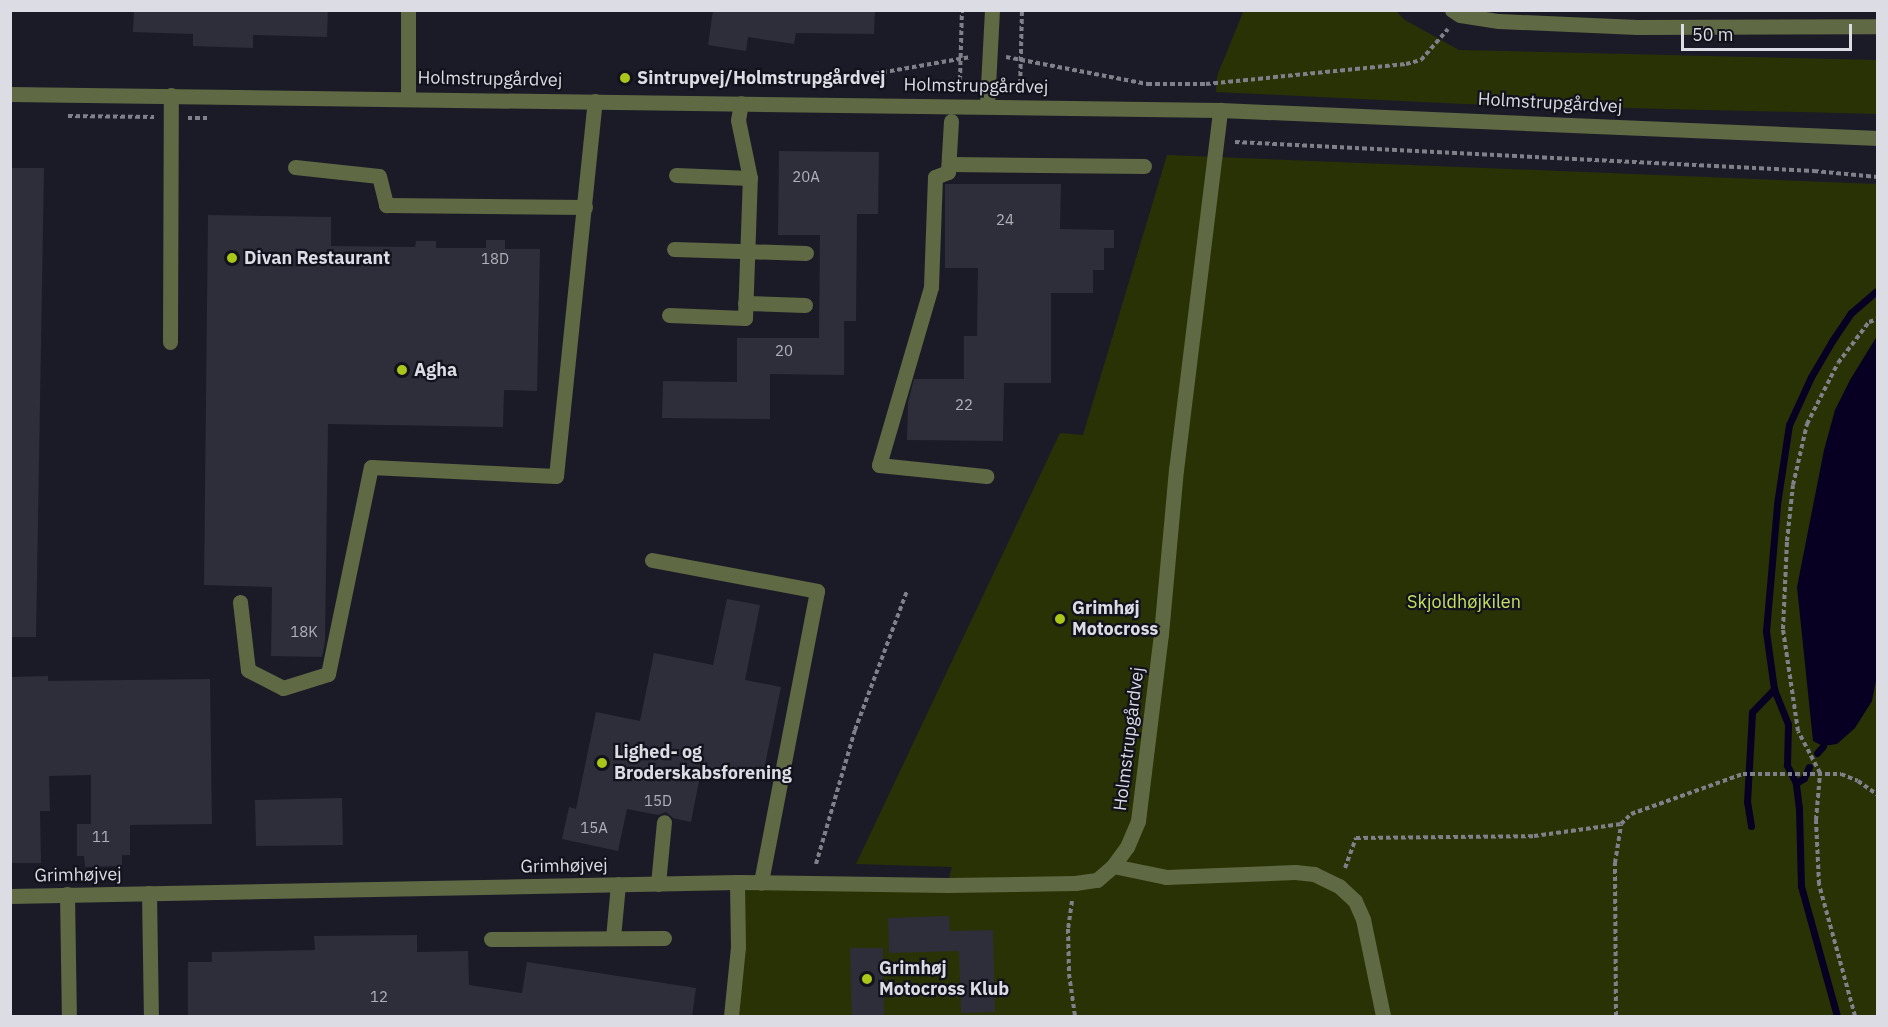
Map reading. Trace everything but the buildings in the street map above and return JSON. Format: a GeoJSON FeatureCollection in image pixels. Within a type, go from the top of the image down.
{"type":"FeatureCollection","features":[{"type":"Feature","properties":{"kind":"street","name":"Holmstrupgårdvej"},"geometry":{"type":"LineString","coordinates":[[408,10],[408,97]]}},
{"type":"Feature","properties":{"kind":"street"},"geometry":{"type":"LineString","coordinates":[[987,105],[992,10]]}},
{"type":"Feature","properties":{"kind":"street"},"geometry":{"type":"LineString","coordinates":[[1456,13],[1499,21],[1637,27],[1878,26]]}},
{"type":"Feature","properties":{"kind":"street","name":"Holmstrupgårdvej"},"geometry":{"type":"LineString","coordinates":[[10,94],[408,97],[1220,110],[1878,138]]}},
{"type":"Feature","properties":{"kind":"street"},"geometry":{"type":"LineString","coordinates":[[170,342],[171,95]]}},
{"type":"Feature","properties":{"kind":"street"},"geometry":{"type":"LineString","coordinates":[[240,602],[248,670],[283,688],[328,674],[371,467],[556,476],[595,101]]}},
{"type":"Feature","properties":{"kind":"street"},"geometry":{"type":"LineString","coordinates":[[669,315],[745,318],[750,178],[738,120],[741,103]]}},
{"type":"Feature","properties":{"kind":"street","name":"Holmstrupgårdvej"},"geometry":{"type":"LineString","coordinates":[[1113,866],[1126,847],[1138,821],[1144,780],[1161,634],[1176,470],[1220,110]]}},
{"type":"Feature","properties":{"kind":"street"},"geometry":{"type":"LineString","coordinates":[[951,121],[948,172],[935,177],[931,287],[879,465],[986,476]]}},
{"type":"Feature","properties":{"kind":"street"},"geometry":{"type":"LineString","coordinates":[[949,164],[1144,166]]}},
{"type":"Feature","properties":{"kind":"street"},"geometry":{"type":"LineString","coordinates":[[295,167],[379,176],[386,205],[585,207]]}},
{"type":"Feature","properties":{"kind":"street"},"geometry":{"type":"LineString","coordinates":[[676,176],[750,178]]}},
{"type":"Feature","properties":{"kind":"street"},"geometry":{"type":"LineString","coordinates":[[674,249],[806,253]]}},
{"type":"Feature","properties":{"kind":"street"},"geometry":{"type":"LineString","coordinates":[[745,303],[805,305]]}},
{"type":"Feature","properties":{"kind":"street"},"geometry":{"type":"LineString","coordinates":[[652,561],[817,591],[761,883]]}},
{"type":"Feature","properties":{"kind":"street"},"geometry":{"type":"LineString","coordinates":[[658,884],[664,822]]}},
{"type":"Feature","properties":{"kind":"street"},"geometry":{"type":"LineString","coordinates":[[1113,866],[1166,877],[1295,872],[1314,874],[1339,886],[1355,901],[1363,919],[1383,1017]]}},
{"type":"Feature","properties":{"kind":"street","name":"Grimhøjvej"},"geometry":{"type":"LineString","coordinates":[[10,896],[737,882],[810,885],[1075,883],[1097,880],[1113,866]]}},
{"type":"Feature","properties":{"kind":"street"},"geometry":{"type":"LineString","coordinates":[[731,1017],[738,946],[737,882]]}},
{"type":"Feature","properties":{"kind":"street"},"geometry":{"type":"LineString","coordinates":[[613,938],[618,884]]}},
{"type":"Feature","properties":{"kind":"street"},"geometry":{"type":"LineString","coordinates":[[150,893],[151,1017]]}},
{"type":"Feature","properties":{"kind":"street"},"geometry":{"type":"LineString","coordinates":[[68,894],[69,1017]]}},
{"type":"Feature","properties":{"kind":"street"},"geometry":{"type":"LineString","coordinates":[[490,939],[664,938]]}},
{"type":"Feature","properties":{"kind":"path"},"geometry":{"type":"LineString","coordinates":[[952,105],[960,80],[962,10]]}},
{"type":"Feature","properties":{"kind":"path"},"geometry":{"type":"LineString","coordinates":[[1022,10],[1022,58]]}},
{"type":"Feature","properties":{"kind":"path"},"geometry":{"type":"LineString","coordinates":[[788,103],[811,85],[961,57],[991,55],[1022,58],[1148,84],[1187,85],[1406,64],[1421,60],[1456,13]]}},
{"type":"Feature","properties":{"kind":"path"},"geometry":{"type":"LineString","coordinates":[[1216,141],[1814,171],[1878,177]]}},
{"type":"Feature","properties":{"kind":"path"},"geometry":{"type":"LineString","coordinates":[[1855,1017],[1819,884],[1816,820],[1820,773],[1798,731],[1783,629],[1786,541],[1793,485],[1807,424],[1838,363],[1869,322],[1878,319]]}},
{"type":"Feature","properties":{"kind":"path"},"geometry":{"type":"LineString","coordinates":[[810,885],[855,730],[907,591]]}},
{"type":"Feature","properties":{"kind":"path"},"geometry":{"type":"LineString","coordinates":[[1616,1017],[1615,864],[1621,824],[1630,814],[1743,774],[1752,773],[1841,774],[1858,781],[1878,795]]}},
{"type":"Feature","properties":{"kind":"path"},"geometry":{"type":"LineString","coordinates":[[1339,886],[1356,838],[1534,836],[1621,824]]}},
{"type":"Feature","properties":{"kind":"path"},"geometry":{"type":"LineString","coordinates":[[1075,883],[1068,929],[1069,974],[1075,1017]]}},
{"type":"Feature","properties":{"kind":"green space"},"geometry":{"type":"Polygon","coordinates":[[[1244,10],[1396,11],[1405,20],[1459,50],[1877,60],[1877,114],[1463,104],[1216,92],[1217,76],[1244,10]]]}},
{"type":"Feature","properties":{"kind":"green space","name":"Skjoldhøjkilen"},"geometry":{"type":"Polygon","coordinates":[[[1167,155],[1877,184],[1877,1016],[732,1016],[737,882],[947,885],[952,867],[856,864],[1060,433],[1083,435],[1167,155]]]}},
{"type":"Feature","properties":{"kind":"shaded area"},"geometry":{"type":"Polygon","coordinates":[[[1877,336],[1877,676],[1872,701],[1855,728],[1837,744],[1823,746],[1813,741],[1797,587],[1824,450],[1835,410],[1877,336]]]}},
{"type":"Feature","properties":{"kind":"waterway"},"geometry":{"type":"LineString","coordinates":[[1837,1016],[1801,886],[1796,783],[1787,765],[1788,724],[1774,689],[1766,631],[1777,504],[1789,425],[1811,377],[1832,341],[1851,313],[1876,291]]}},
{"type":"Feature","properties":{"kind":"waterway"},"geometry":{"type":"LineString","coordinates":[[1751,826],[1747,802],[1752,712],[1774,689]]}},
{"type":"Feature","properties":{"kind":"waterway"},"geometry":{"type":"LineString","coordinates":[[1817,753],[1823,746]]}},
{"type":"Feature","properties":{"kind":"waterway"},"geometry":{"type":"LineString","coordinates":[[1796,783],[1804,778],[1809,767]]}},
{"type":"Feature","properties":{"kind":"place","name":"Sintrupvej/Holmstrupgårdvej"},"geometry":{"type":"Point","coordinates":[625,78]}},
{"type":"Feature","properties":{"kind":"place","name":"Divan Restaurant"},"geometry":{"type":"Point","coordinates":[232,258]}},
{"type":"Feature","properties":{"kind":"place","name":"Agha"},"geometry":{"type":"Point","coordinates":[402,370]}},
{"type":"Feature","properties":{"kind":"place","name":"Grimhøj Motocross"},"geometry":{"type":"Point","coordinates":[1060,619]}},
{"type":"Feature","properties":{"kind":"place","name":"Lighed- og Broderskabsforening"},"geometry":{"type":"Point","coordinates":[602,763]}},
{"type":"Feature","properties":{"kind":"place","name":"Grimhøj Motocross Klub"},"geometry":{"type":"Point","coordinates":[867,979]}}]}
